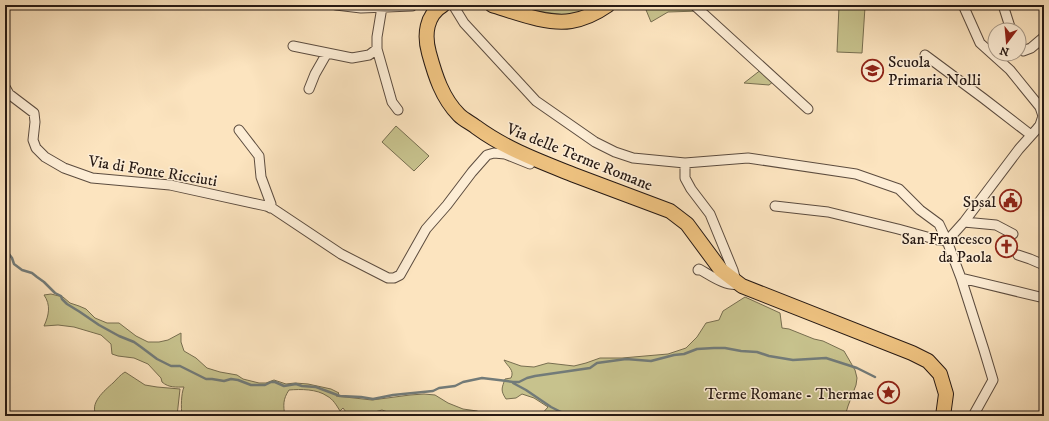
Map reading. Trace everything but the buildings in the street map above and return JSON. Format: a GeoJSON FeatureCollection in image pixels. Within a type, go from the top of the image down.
{"type":"FeatureCollection","features":[{"type":"Feature","properties":{"kind":"main road","name":"Via delle Terme Romane"},"geometry":{"type":"LineString","coordinates":[[443,5],[432,13],[428,23],[426,43],[435,73],[444,95],[459,115],[491,138],[532,159],[670,211],[687,224],[733,285],[742,286],[912,353],[928,361],[940,374],[946,394],[944,416]]}},
{"type":"Feature","properties":{"kind":"main road"},"geometry":{"type":"LineString","coordinates":[[492,5],[539,18],[561,22],[579,19],[608,5]]}},
{"type":"Feature","properties":{"kind":"street"},"geometry":{"type":"LineString","coordinates":[[336,5],[362,8],[413,5]]}},
{"type":"Feature","properties":{"kind":"street"},"geometry":{"type":"LineString","coordinates":[[453,5],[464,23],[536,101],[595,142],[615,152],[633,158],[685,163],[748,158],[856,174],[899,189],[920,210],[939,224],[961,278],[993,380],[973,416]]}},
{"type":"Feature","properties":{"kind":"street"},"geometry":{"type":"LineString","coordinates":[[694,5],[754,65],[808,109]]}},
{"type":"Feature","properties":{"kind":"street"},"geometry":{"type":"LineString","coordinates":[[947,241],[964,222],[1040,125],[1043,116],[1040,108],[1010,70],[980,42],[963,5]]}},
{"type":"Feature","properties":{"kind":"street"},"geometry":{"type":"LineString","coordinates":[[1003,5],[1008,22]]}},
{"type":"Feature","properties":{"kind":"street"},"geometry":{"type":"LineString","coordinates":[[382,7],[377,37],[377,49],[392,102],[398,110]]}},
{"type":"Feature","properties":{"kind":"street"},"geometry":{"type":"LineString","coordinates":[[1027,50],[1044,37]]}},
{"type":"Feature","properties":{"kind":"street"},"geometry":{"type":"LineString","coordinates":[[293,46],[352,58],[369,55],[377,49]]}},
{"type":"Feature","properties":{"kind":"street"},"geometry":{"type":"LineString","coordinates":[[309,89],[328,53]]}},
{"type":"Feature","properties":{"kind":"street"},"geometry":{"type":"LineString","coordinates":[[924,55],[1031,135]]}},
{"type":"Feature","properties":{"kind":"street","name":"Via di Fonte Ricciuti"},"geometry":{"type":"LineString","coordinates":[[5,87],[9,94],[34,113],[35,122],[33,140],[36,148],[45,157],[64,168],[92,178],[170,186],[266,206],[341,254],[388,278],[394,278],[400,275],[426,229],[487,155],[494,153],[505,154],[536,167],[547,164]]}},
{"type":"Feature","properties":{"kind":"street"},"geometry":{"type":"LineString","coordinates":[[239,130],[259,156],[261,177],[271,204],[270,208]]}},
{"type":"Feature","properties":{"kind":"street"},"geometry":{"type":"LineString","coordinates":[[685,163],[685,178],[690,189],[710,214],[728,256],[733,270],[733,285]]}},
{"type":"Feature","properties":{"kind":"street"},"geometry":{"type":"LineString","coordinates":[[776,206],[828,212],[947,241]]}},
{"type":"Feature","properties":{"kind":"street"},"geometry":{"type":"LineString","coordinates":[[964,222],[996,225],[1013,234]]}},
{"type":"Feature","properties":{"kind":"street"},"geometry":{"type":"LineString","coordinates":[[1018,256],[1044,265]]}},
{"type":"Feature","properties":{"kind":"street"},"geometry":{"type":"LineString","coordinates":[[961,278],[1044,298]]}},
{"type":"Feature","properties":{"kind":"shaded area"},"geometry":{"type":"Polygon","coordinates":[[[510,5],[598,5],[582,12],[565,15],[530,10],[510,5]]]}},
{"type":"Feature","properties":{"kind":"shaded area"},"geometry":{"type":"Polygon","coordinates":[[[644,5],[691,5],[699,11],[668,12],[651,22],[644,5]]]}},
{"type":"Feature","properties":{"kind":"shaded area"},"geometry":{"type":"Polygon","coordinates":[[[839,6],[865,7],[862,53],[837,52],[839,6]]]}},
{"type":"Feature","properties":{"kind":"shaded area"},"geometry":{"type":"Polygon","coordinates":[[[762,69],[774,81],[769,85],[744,83],[762,69]]]}},
{"type":"Feature","properties":{"kind":"shaded area"},"geometry":{"type":"Polygon","coordinates":[[[396,126],[429,156],[414,171],[382,142],[396,126]]]}},
{"type":"Feature","properties":{"kind":"shaded area"},"geometry":{"type":"Polygon","coordinates":[[[51,294],[63,297],[70,303],[86,309],[95,318],[107,323],[119,323],[136,336],[148,342],[168,340],[181,333],[181,342],[184,351],[196,358],[207,368],[237,375],[243,379],[259,383],[266,383],[274,380],[286,384],[308,384],[331,389],[339,393],[336,396],[372,400],[410,395],[435,395],[448,403],[463,409],[477,411],[487,416],[399,416],[382,410],[371,413],[370,416],[349,416],[343,408],[340,411],[329,397],[323,394],[309,390],[289,390],[284,402],[285,416],[182,416],[182,393],[184,387],[173,387],[165,384],[148,364],[134,358],[112,354],[111,344],[101,335],[74,327],[58,325],[44,326],[47,318],[48,303],[44,295],[51,294]]]}},
{"type":"Feature","properties":{"kind":"shaded area"},"geometry":{"type":"Polygon","coordinates":[[[745,297],[780,313],[782,328],[823,341],[844,351],[855,370],[857,378],[845,416],[540,416],[548,407],[534,398],[522,394],[516,398],[506,399],[502,391],[505,379],[511,378],[512,375],[511,370],[504,360],[521,366],[534,367],[548,363],[574,366],[600,358],[622,358],[668,354],[686,348],[697,337],[706,323],[719,320],[723,311],[745,297]]]}},
{"type":"Feature","properties":{"kind":"shaded area"},"geometry":{"type":"Polygon","coordinates":[[[125,372],[145,385],[180,389],[177,416],[97,416],[95,411],[96,402],[106,389],[125,372]]]}},
{"type":"Feature","properties":{"kind":"waterway"},"geometry":{"type":"LineString","coordinates":[[5,249],[12,258],[14,264],[22,270],[32,273],[55,293],[61,296],[67,304],[99,325],[134,342],[157,359],[171,366],[180,366],[206,379],[224,381],[231,379],[251,385],[265,385],[271,382],[284,386],[296,384],[316,387],[340,396],[373,399],[393,395],[433,391],[439,388],[455,386],[463,382],[482,378],[519,382],[535,376],[590,368],[597,363],[626,359],[651,361],[684,354],[697,349],[714,348],[757,352],[769,356],[793,360],[826,358],[857,368],[875,377]]}},
{"type":"Feature","properties":{"kind":"waterway"},"geometry":{"type":"LineString","coordinates":[[513,383],[551,407],[572,416]]}},
{"type":"Feature","properties":{"kind":"place","name":"Scuola Primaria Nolli"},"geometry":{"type":"Point","coordinates":[872,70]}},
{"type":"Feature","properties":{"kind":"place","name":"Spsal"},"geometry":{"type":"Point","coordinates":[1011,201]}},
{"type":"Feature","properties":{"kind":"place","name":"San Francesco da Paola"},"geometry":{"type":"Point","coordinates":[1007,247]}},
{"type":"Feature","properties":{"kind":"place","name":"Terme Romane - Thermae"},"geometry":{"type":"Point","coordinates":[889,393]}}]}
